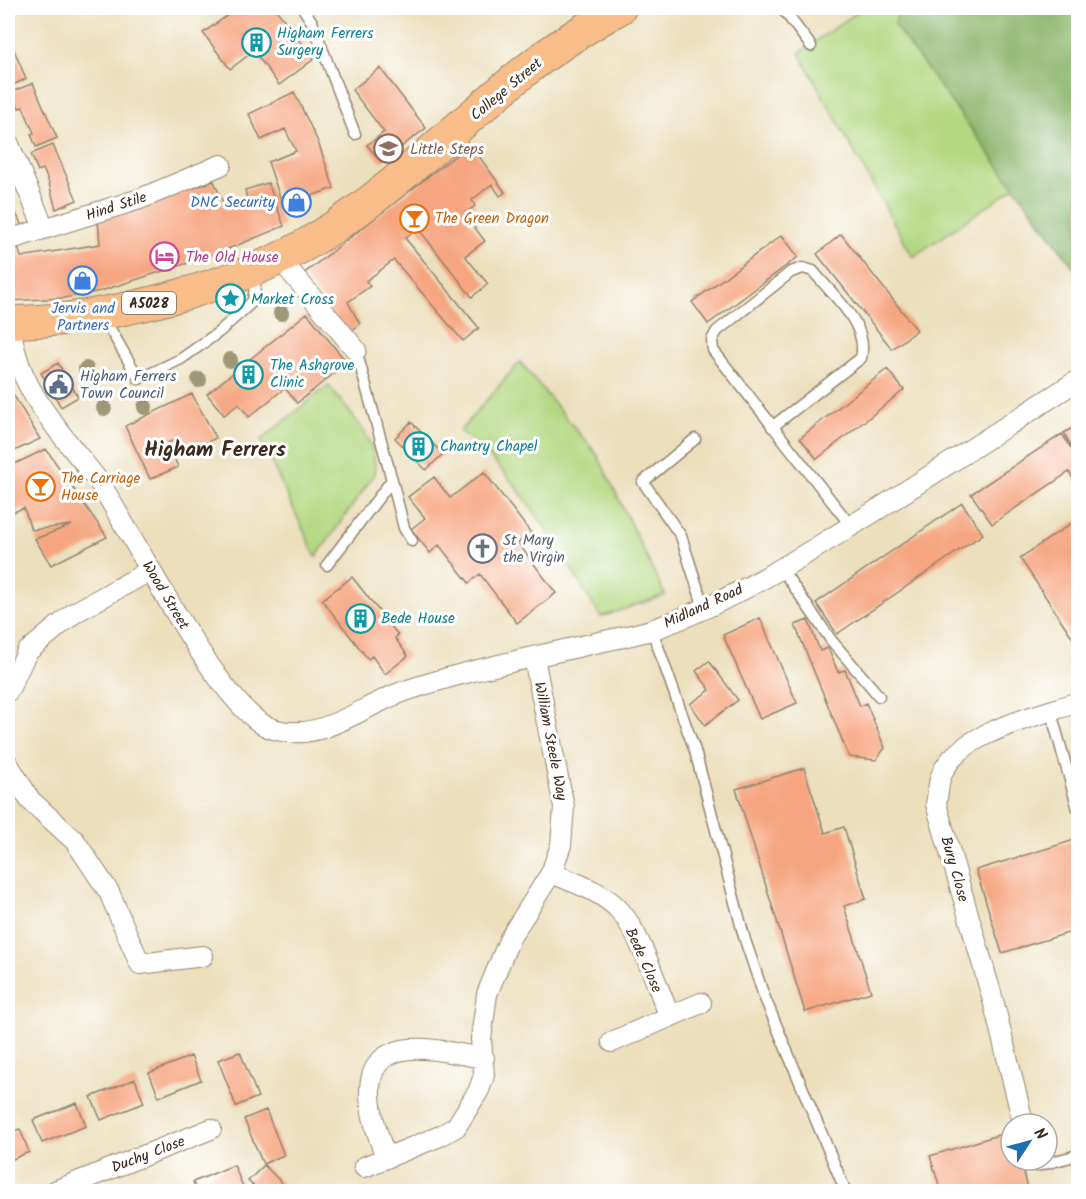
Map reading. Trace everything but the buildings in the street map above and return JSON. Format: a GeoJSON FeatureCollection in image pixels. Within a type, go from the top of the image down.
{"type":"FeatureCollection","features":[{"type":"Feature","properties":{"kind":"main road","name":"College Street"},"geometry":{"type":"LineString","coordinates":[[269,264],[322,236],[377,195],[557,47],[620,8]]}},
{"type":"Feature","properties":{"kind":"main road","name":"A5028"},"geometry":{"type":"LineString","coordinates":[[10,322],[49,320],[100,312],[182,294],[269,264]]}},
{"type":"Feature","properties":{"kind":"street"},"geometry":{"type":"LineString","coordinates":[[8,142],[45,228]]}},
{"type":"Feature","properties":{"kind":"street","name":"Hind Stile"},"geometry":{"type":"LineString","coordinates":[[8,240],[140,200],[221,165]]}},
{"type":"Feature","properties":{"kind":"street"},"geometry":{"type":"LineString","coordinates":[[269,264],[356,350]]}},
{"type":"Feature","properties":{"kind":"street","name":"Wood Street"},"geometry":{"type":"LineString","coordinates":[[10,322],[12,341],[25,375],[46,415],[98,481],[221,681],[264,726],[287,733]]}},
{"type":"Feature","properties":{"kind":"street","name":"Midland Road"},"geometry":{"type":"LineString","coordinates":[[287,733],[306,733],[327,726],[401,692],[534,657],[652,630],[704,608],[781,568],[851,526],[1078,380]]}},
{"type":"Feature","properties":{"kind":"street"},"geometry":{"type":"LineString","coordinates":[[8,691],[27,652],[74,613],[151,570]]}},
{"type":"Feature","properties":{"kind":"street","name":"William Steele Way"},"geometry":{"type":"LineString","coordinates":[[364,1167],[440,1136],[456,1126],[479,1090],[484,1075],[481,1039],[487,994],[510,938],[551,873],[561,845],[564,807],[534,657]]}},
{"type":"Feature","properties":{"kind":"street","name":"Bury Close"},"geometry":{"type":"LineString","coordinates":[[1021,1112],[993,1000],[936,804],[942,774],[958,752],[984,735],[1078,702]]}},
{"type":"Feature","properties":{"kind":"street"},"geometry":{"type":"LineString","coordinates":[[8,764],[30,800],[75,841],[109,892],[140,964],[203,956]]}},
{"type":"Feature","properties":{"kind":"street","name":"Bede Close"},"geometry":{"type":"LineString","coordinates":[[551,873],[590,890],[620,910],[632,931],[670,1017]]}},
{"type":"Feature","properties":{"kind":"street"},"geometry":{"type":"LineString","coordinates":[[612,1042],[701,1003]]}},
{"type":"Feature","properties":{"kind":"street"},"geometry":{"type":"LineString","coordinates":[[386,1158],[370,1112],[369,1101],[372,1078],[382,1062],[391,1055],[411,1049],[484,1058]]}},
{"type":"Feature","properties":{"kind":"street","name":"Duchy Close"},"geometry":{"type":"LineString","coordinates":[[52,1191],[211,1129]]}},
{"type":"Feature","properties":{"kind":"lane"},"geometry":{"type":"LineString","coordinates":[[303,8],[312,22],[355,134]]}},
{"type":"Feature","properties":{"kind":"lane"},"geometry":{"type":"LineString","coordinates":[[782,8],[811,46]]}},
{"type":"Feature","properties":{"kind":"lane"},"geometry":{"type":"LineString","coordinates":[[100,312],[139,379],[181,359],[219,332],[253,301],[269,264]]}},
{"type":"Feature","properties":{"kind":"lane"},"geometry":{"type":"LineString","coordinates":[[772,427],[861,358],[864,345],[860,330],[840,304],[813,271],[803,268],[791,272],[717,331],[712,340],[713,351],[772,427],[851,526]]}},
{"type":"Feature","properties":{"kind":"lane"},"geometry":{"type":"LineString","coordinates":[[356,350],[405,528],[412,540]]}},
{"type":"Feature","properties":{"kind":"lane"},"geometry":{"type":"LineString","coordinates":[[695,439],[643,482],[681,536],[704,608]]}},
{"type":"Feature","properties":{"kind":"lane"},"geometry":{"type":"LineString","coordinates":[[327,565],[392,480]]}},
{"type":"Feature","properties":{"kind":"lane"},"geometry":{"type":"LineString","coordinates":[[781,568],[831,640],[879,696]]}},
{"type":"Feature","properties":{"kind":"lane"},"geometry":{"type":"LineString","coordinates":[[652,630],[695,751],[746,940],[764,996],[846,1191]]}},
{"type":"Feature","properties":{"kind":"lane"},"geometry":{"type":"LineString","coordinates":[[1051,712],[1078,809]]}},
{"type":"Feature","properties":{"kind":"lane"},"geometry":{"type":"LineString","coordinates":[[1059,1160],[1078,1155]]}},
{"type":"Feature","properties":{"kind":"green space"},"geometry":{"type":"Polygon","coordinates":[[[863,8],[1078,8],[1078,273],[1015,187],[913,257],[799,53],[863,8]]]}},
{"type":"Feature","properties":{"kind":"green space"},"geometry":{"type":"Polygon","coordinates":[[[898,8],[1078,8],[1078,273],[895,26],[898,8]]]}},
{"type":"Feature","properties":{"kind":"green space"},"geometry":{"type":"Polygon","coordinates":[[[520,362],[598,456],[665,595],[601,617],[555,542],[521,494],[482,450],[460,431],[520,362]]]}},
{"type":"Feature","properties":{"kind":"green space"},"geometry":{"type":"Polygon","coordinates":[[[328,385],[361,427],[375,462],[374,475],[316,557],[261,440],[328,385]]]}},
{"type":"Feature","properties":{"kind":"place","name":"Higham Ferrers Surgery"},"geometry":{"type":"Point","coordinates":[256,42]}},
{"type":"Feature","properties":{"kind":"place","name":"Little Steps"},"geometry":{"type":"Point","coordinates":[389,149]}},
{"type":"Feature","properties":{"kind":"place","name":"DNC Security"},"geometry":{"type":"Point","coordinates":[296,202]}},
{"type":"Feature","properties":{"kind":"place","name":"The Green Dragon"},"geometry":{"type":"Point","coordinates":[414,218]}},
{"type":"Feature","properties":{"kind":"place","name":"The Old House"},"geometry":{"type":"Point","coordinates":[165,257]}},
{"type":"Feature","properties":{"kind":"place","name":"Jervis and Partners"},"geometry":{"type":"Point","coordinates":[83,281]}},
{"type":"Feature","properties":{"kind":"place","name":"Market Cross"},"geometry":{"type":"Point","coordinates":[230,299]}},
{"type":"Feature","properties":{"kind":"place","name":"The Ashgrove Clinic"},"geometry":{"type":"Point","coordinates":[249,374]}},
{"type":"Feature","properties":{"kind":"place","name":"Higham Ferrers Town Council"},"geometry":{"type":"Point","coordinates":[59,385]}},
{"type":"Feature","properties":{"kind":"place","name":"Chantry Chapel"},"geometry":{"type":"Point","coordinates":[419,446]}},
{"type":"Feature","properties":{"kind":"place","name":"The Carriage House"},"geometry":{"type":"Point","coordinates":[40,487]}},
{"type":"Feature","properties":{"kind":"place","name":"St Mary the Virgin"},"geometry":{"type":"Point","coordinates":[482,549]}},
{"type":"Feature","properties":{"kind":"place","name":"Bede House"},"geometry":{"type":"Point","coordinates":[360,618]}},
{"type":"Feature","properties":{"kind":"district","name":"Higham Ferrers"},"geometry":{"type":"Point","coordinates":[215,449]}}]}
